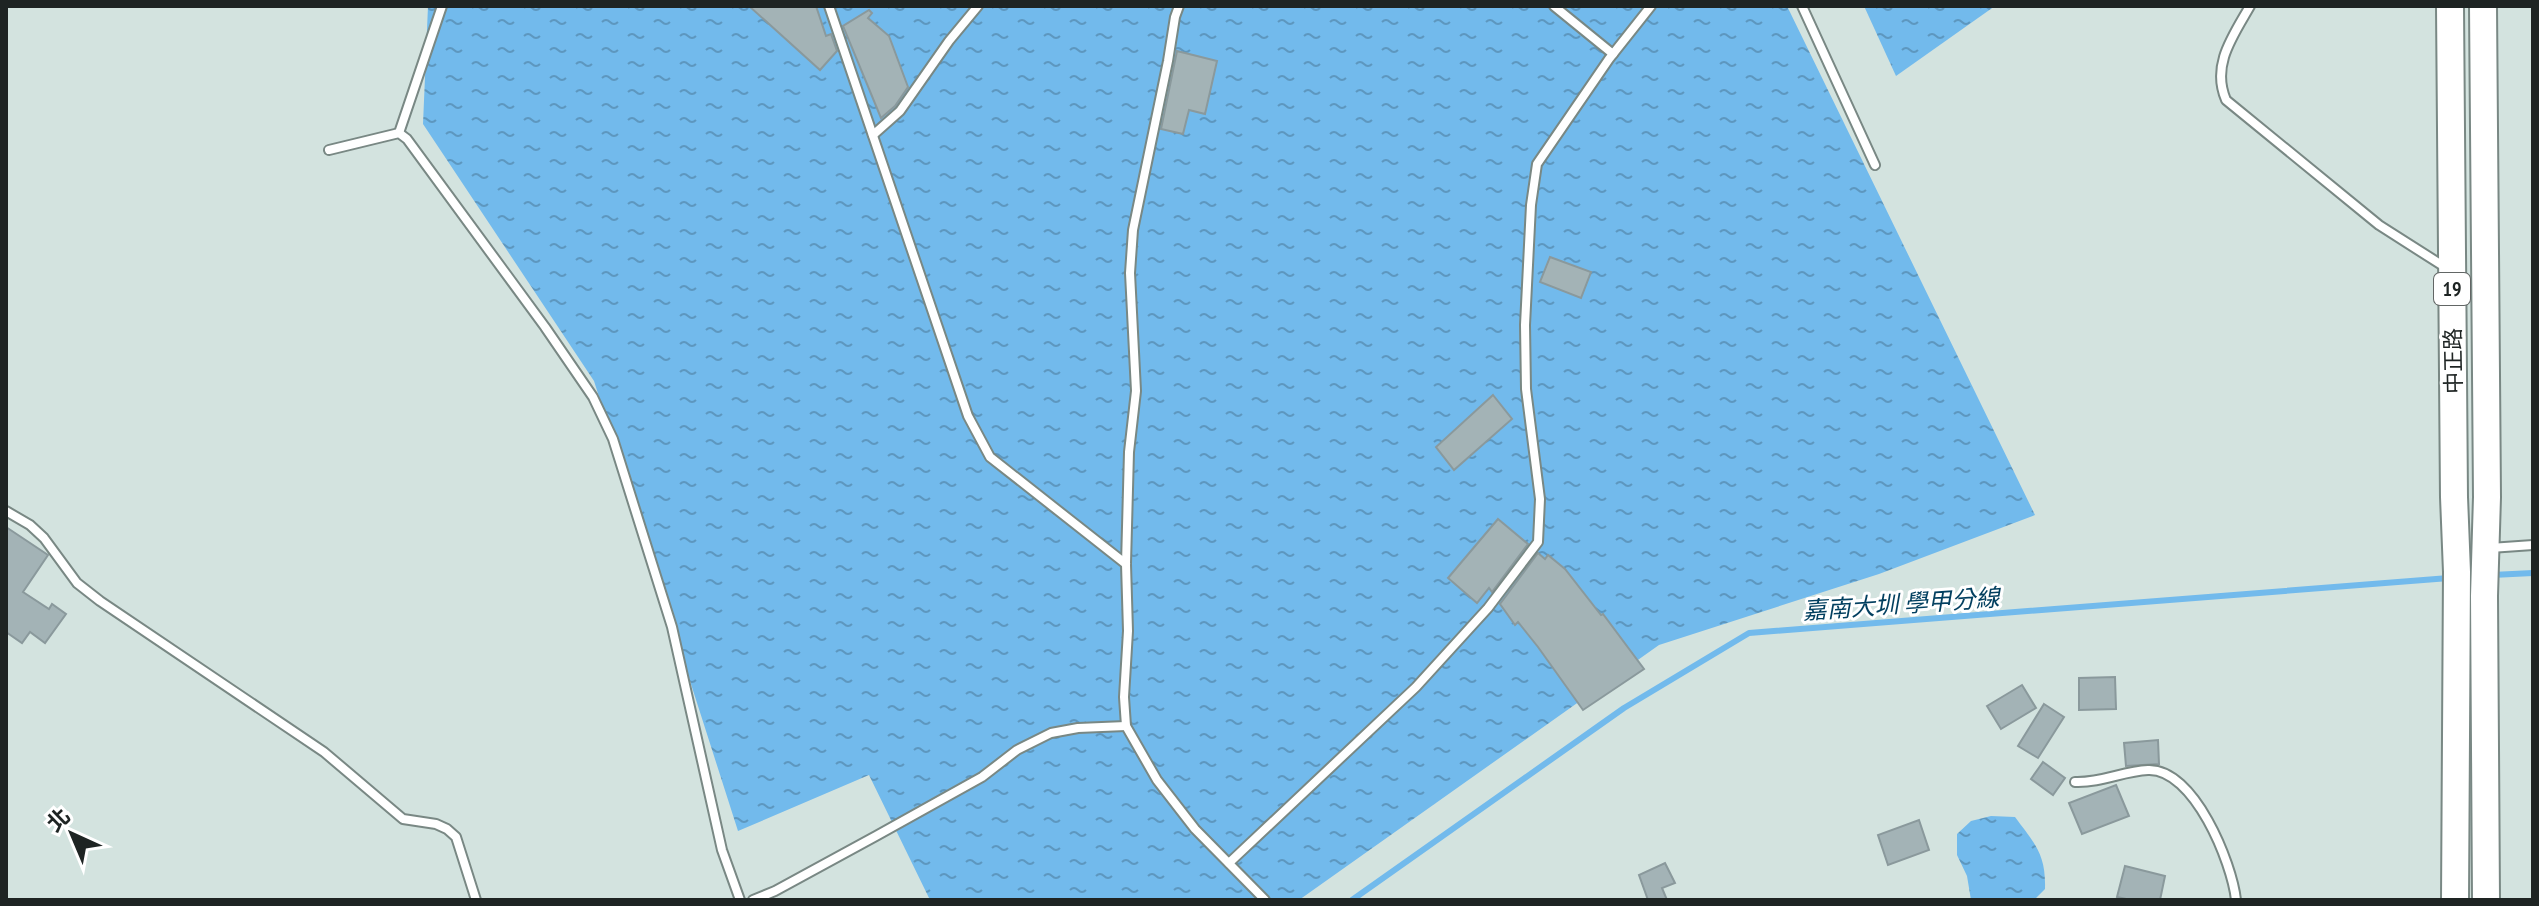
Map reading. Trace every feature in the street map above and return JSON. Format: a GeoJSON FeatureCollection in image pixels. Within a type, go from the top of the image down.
{"type":"FeatureCollection","features":[{"type":"Feature","properties":{"kind":"main road","name":"中正路"},"geometry":{"type":"LineString","coordinates":[[2450,6],[2457,583],[2455,900]]}},
{"type":"Feature","properties":{"kind":"main road","name":"中正路"},"geometry":{"type":"LineString","coordinates":[[2483,6],[2485,555]]}},
{"type":"Feature","properties":{"kind":"main road","name":"19"},"geometry":{"type":"LineString","coordinates":[[2485,555],[2486,900]]}},
{"type":"Feature","properties":{"kind":"lane"},"geometry":{"type":"LineString","coordinates":[[399,133],[442,6]]}},
{"type":"Feature","properties":{"kind":"lane"},"geometry":{"type":"LineString","coordinates":[[829,6],[968,416],[990,457],[1126,564]]}},
{"type":"Feature","properties":{"kind":"lane"},"geometry":{"type":"LineString","coordinates":[[873,135],[900,111],[949,41],[978,6]]}},
{"type":"Feature","properties":{"kind":"lane"},"geometry":{"type":"LineString","coordinates":[[1179,6],[1133,230],[1130,273],[1136,391],[1129,452],[1126,726],[1157,780],[1195,829],[1265,900]]}},
{"type":"Feature","properties":{"kind":"lane"},"geometry":{"type":"LineString","coordinates":[[1554,6],[1613,54]]}},
{"type":"Feature","properties":{"kind":"lane"},"geometry":{"type":"LineString","coordinates":[[1229,863],[1416,687],[1488,608],[1538,542],[1540,499],[1526,389],[1525,325],[1537,164],[1613,54],[1651,6]]}},
{"type":"Feature","properties":{"kind":"lane"},"geometry":{"type":"LineString","coordinates":[[1802,6],[1875,165]]}},
{"type":"Feature","properties":{"kind":"lane"},"geometry":{"type":"LineString","coordinates":[[2250,6],[2222,61],[2220,88],[2226,100],[2379,225],[2452,272]]}},
{"type":"Feature","properties":{"kind":"lane"},"geometry":{"type":"LineString","coordinates":[[329,150],[399,133]]}},
{"type":"Feature","properties":{"kind":"lane"},"geometry":{"type":"LineString","coordinates":[[399,133],[407,139],[545,327],[593,397],[613,439],[672,627],[722,850],[740,900]]}},
{"type":"Feature","properties":{"kind":"lane"},"geometry":{"type":"LineString","coordinates":[[6,511],[30,525],[44,538],[77,583],[100,601],[324,752],[403,819],[436,824],[447,829],[456,837],[476,900]]}},
{"type":"Feature","properties":{"kind":"lane"},"geometry":{"type":"LineString","coordinates":[[2485,555],[2533,545]]}},
{"type":"Feature","properties":{"kind":"lane"},"geometry":{"type":"LineString","coordinates":[[753,900],[775,891],[982,777],[1017,750],[1051,733],[1078,728],[1126,726]]}},
{"type":"Feature","properties":{"kind":"lane"},"geometry":{"type":"LineString","coordinates":[[2075,782],[2093,783],[2150,770],[2173,776],[2195,800],[2217,839],[2236,900]]}},
{"type":"Feature","properties":{"kind":"water"},"geometry":{"type":"Polygon","coordinates":[[[428,6],[1787,6],[2035,515],[1879,574],[1659,645],[1299,900],[930,900],[869,775],[738,831],[594,381],[423,124],[428,6]]]}},
{"type":"Feature","properties":{"kind":"water"},"geometry":{"type":"Polygon","coordinates":[[[1864,6],[1995,6],[1896,76],[1864,6]]]}},
{"type":"Feature","properties":{"kind":"water"},"geometry":{"type":"Polygon","coordinates":[[[1991,816],[2015,817],[2038,850],[2044,867],[2045,889],[2034,900],[1971,900],[1967,876],[1957,855],[1957,834],[1971,821],[1991,816]]]}},
{"type":"Feature","properties":{"kind":"building"},"geometry":{"type":"Polygon","coordinates":[[[749,6],[816,6],[826,36],[831,34],[837,51],[820,70],[749,6]]]}},
{"type":"Feature","properties":{"kind":"building"},"geometry":{"type":"Polygon","coordinates":[[[869,10],[872,13],[868,18],[889,36],[908,87],[895,106],[881,118],[843,26],[869,10]]]}},
{"type":"Feature","properties":{"kind":"building"},"geometry":{"type":"Polygon","coordinates":[[[1177,51],[1217,61],[1205,114],[1189,110],[1183,134],[1161,129],[1177,51]]]}},
{"type":"Feature","properties":{"kind":"building"},"geometry":{"type":"Polygon","coordinates":[[[1550,257],[1591,272],[1581,298],[1540,282],[1550,257]]]}},
{"type":"Feature","properties":{"kind":"building"},"geometry":{"type":"Polygon","coordinates":[[[1493,395],[1512,419],[1454,470],[1436,447],[1493,395]]]}},
{"type":"Feature","properties":{"kind":"building"},"geometry":{"type":"Polygon","coordinates":[[[1498,519],[1528,544],[1492,592],[1489,588],[1477,603],[1448,578],[1498,519]]]}},
{"type":"Feature","properties":{"kind":"building"},"geometry":{"type":"Polygon","coordinates":[[[6,527],[48,555],[23,592],[49,609],[52,604],[66,614],[45,643],[30,632],[22,643],[6,632],[6,527]]]}},
{"type":"Feature","properties":{"kind":"building"},"geometry":{"type":"Polygon","coordinates":[[[1538,553],[1545,559],[1548,555],[1565,569],[1644,669],[1583,710],[1538,647],[1518,622],[1515,625],[1500,604],[1538,553]]]}},
{"type":"Feature","properties":{"kind":"building"},"geometry":{"type":"Polygon","coordinates":[[[2115,677],[2116,709],[2079,710],[2079,678],[2115,677]]]}},
{"type":"Feature","properties":{"kind":"building"},"geometry":{"type":"Polygon","coordinates":[[[2022,685],[2036,708],[2001,729],[1987,706],[2022,685]]]}},
{"type":"Feature","properties":{"kind":"building"},"geometry":{"type":"Polygon","coordinates":[[[2044,704],[2064,717],[2038,758],[2018,746],[2044,704]]]}},
{"type":"Feature","properties":{"kind":"building"},"geometry":{"type":"Polygon","coordinates":[[[2158,740],[2159,764],[2126,766],[2124,743],[2158,740]]]}},
{"type":"Feature","properties":{"kind":"building"},"geometry":{"type":"Polygon","coordinates":[[[2043,762],[2065,778],[2053,795],[2031,779],[2043,762]]]}},
{"type":"Feature","properties":{"kind":"building"},"geometry":{"type":"Polygon","coordinates":[[[2116,785],[2129,816],[2082,834],[2069,803],[2116,785]]]}},
{"type":"Feature","properties":{"kind":"building"},"geometry":{"type":"Polygon","coordinates":[[[1919,820],[1929,850],[1888,865],[1878,835],[1919,820]]]}},
{"type":"Feature","properties":{"kind":"building"},"geometry":{"type":"Polygon","coordinates":[[[1665,863],[1675,883],[1662,888],[1667,900],[1648,900],[1639,875],[1665,863]]]}},
{"type":"Feature","properties":{"kind":"building"},"geometry":{"type":"Polygon","coordinates":[[[2125,866],[2165,876],[2160,900],[2117,897],[2125,866]]]}},
{"type":"Feature","properties":{"kind":"waterway","name":"嘉南大圳 學甲分線"},"geometry":{"type":"LineString","coordinates":[[2492,575],[2533,573]]}},
{"type":"Feature","properties":{"kind":"waterway","name":"嘉南大圳 學甲分線"},"geometry":{"type":"LineString","coordinates":[[1352,900],[1624,708],[1749,633],[2449,578]]}}]}
